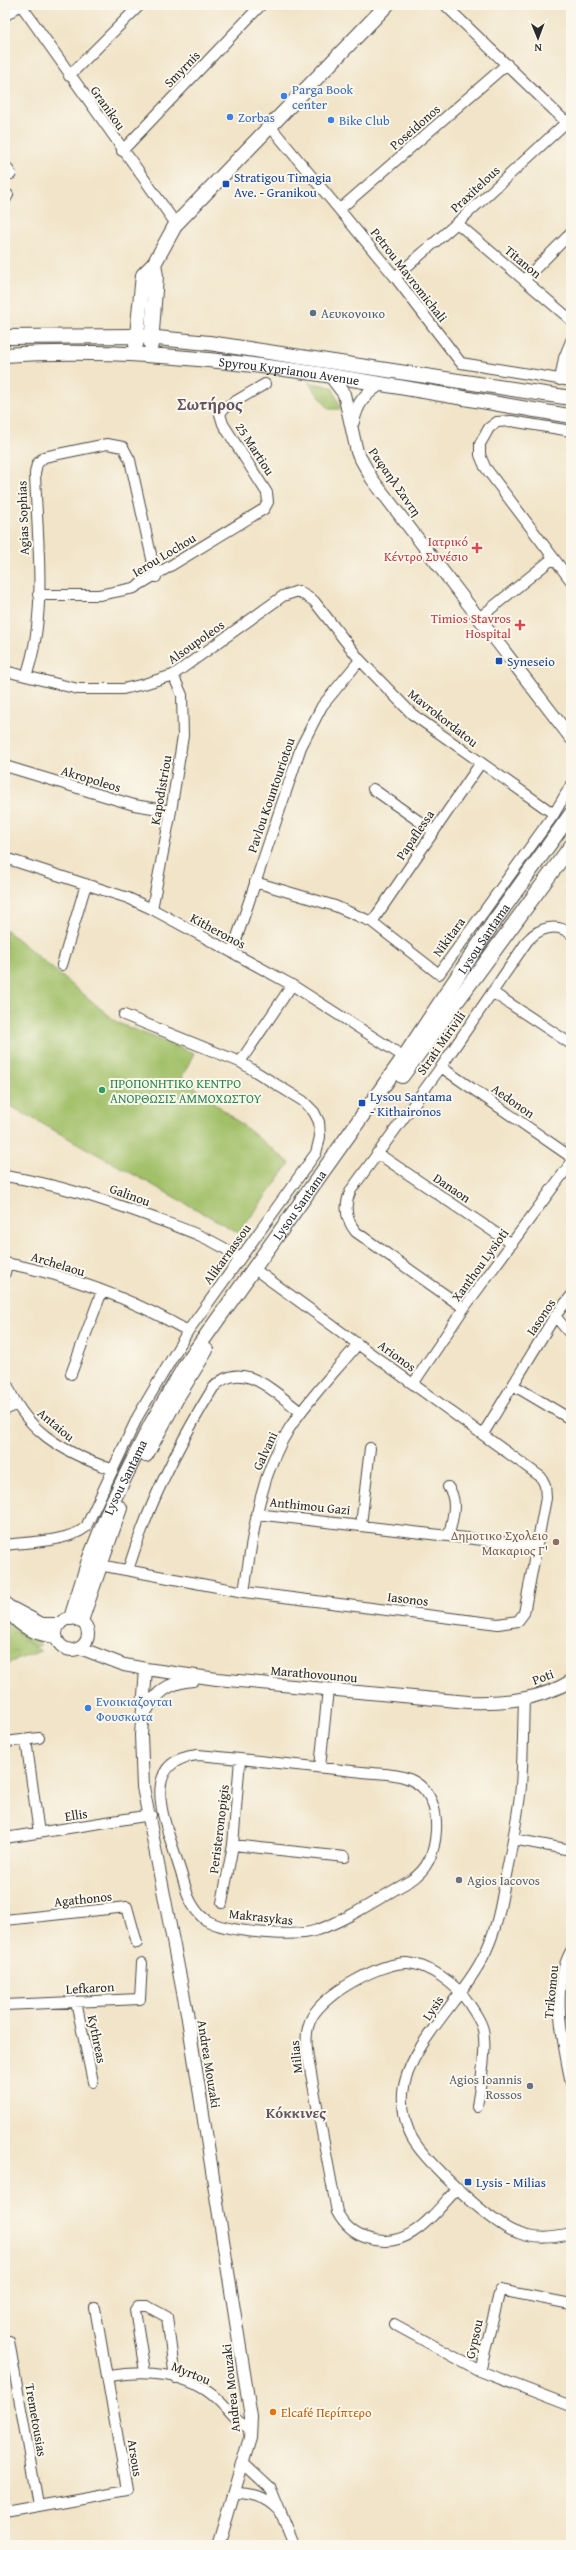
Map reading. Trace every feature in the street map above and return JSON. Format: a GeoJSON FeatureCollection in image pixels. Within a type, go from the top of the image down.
{"type":"FeatureCollection","features":[{"type":"Feature","properties":{"kind":"main road"},"geometry":{"type":"LineString","coordinates":[[135,354],[143,275],[154,264],[176,224],[387,5]]}},
{"type":"Feature","properties":{"kind":"main road"},"geometry":{"type":"LineString","coordinates":[[150,355],[156,276],[154,264]]}},
{"type":"Feature","properties":{"kind":"main road","name":"Spyrou Kyprianou Avenue"},"geometry":{"type":"LineString","coordinates":[[5,337],[151,337],[276,352],[571,398]]}},
{"type":"Feature","properties":{"kind":"main road","name":"Spyrou Kyprianou Avenue"},"geometry":{"type":"LineString","coordinates":[[5,355],[135,354],[208,359],[331,377],[571,416]]}},
{"type":"Feature","properties":{"kind":"main road","name":"Lysou Santama"},"geometry":{"type":"LineString","coordinates":[[408,1060],[493,923],[571,814]]}},
{"type":"Feature","properties":{"kind":"main road","name":"Lysou Santama"},"geometry":{"type":"LineString","coordinates":[[70,1621],[89,1560],[111,1505],[150,1426],[186,1364],[313,1197],[408,1060],[571,846]]}},
{"type":"Feature","properties":{"kind":"main road","name":"Lysou Santama"},"geometry":{"type":"LineString","coordinates":[[70,1621],[99,1565],[120,1509],[178,1394],[256,1271]]}},
{"type":"Feature","properties":{"kind":"street"},"geometry":{"type":"LineString","coordinates":[[5,16],[21,5]]}},
{"type":"Feature","properties":{"kind":"street","name":"Granikou"},"geometry":{"type":"LineString","coordinates":[[21,5],[122,151],[176,224]]}},
{"type":"Feature","properties":{"kind":"street"},"geometry":{"type":"LineString","coordinates":[[69,76],[140,5]]}},
{"type":"Feature","properties":{"kind":"street","name":"Smyrnis"},"geometry":{"type":"LineString","coordinates":[[122,151],[261,5]]}},
{"type":"Feature","properties":{"kind":"street"},"geometry":{"type":"LineString","coordinates":[[445,5],[569,120]]}},
{"type":"Feature","properties":{"kind":"street","name":"Poseidonos"},"geometry":{"type":"LineString","coordinates":[[340,209],[507,64]]}},
{"type":"Feature","properties":{"kind":"street","name":"Praxitelous"},"geometry":{"type":"LineString","coordinates":[[395,277],[457,223],[569,120]]}},
{"type":"Feature","properties":{"kind":"street","name":"Petrou Mavromichali"},"geometry":{"type":"LineString","coordinates":[[270,126],[395,277],[461,363],[571,381]]}},
{"type":"Feature","properties":{"kind":"street"},"geometry":{"type":"LineString","coordinates":[[5,165],[11,174]]}},
{"type":"Feature","properties":{"kind":"street","name":"Titanon"},"geometry":{"type":"LineString","coordinates":[[457,223],[571,320]]}},
{"type":"Feature","properties":{"kind":"street"},"geometry":{"type":"LineString","coordinates":[[524,280],[571,233]]}},
{"type":"Feature","properties":{"kind":"street"},"geometry":{"type":"LineString","coordinates":[[560,380],[564,358],[571,341]]}},
{"type":"Feature","properties":{"kind":"street","name":"Ραφαηλ Σαντη"},"geometry":{"type":"LineString","coordinates":[[331,377],[344,394],[357,452],[372,479],[478,619],[570,735]]}},
{"type":"Feature","properties":{"kind":"street","name":"25 Martiou"},"geometry":{"type":"LineString","coordinates":[[265,384],[224,408],[220,414],[223,424],[266,490],[267,505]]}},
{"type":"Feature","properties":{"kind":"street","name":"Ραφαηλ Σαντη"},"geometry":{"type":"LineString","coordinates":[[352,427],[360,402],[366,394],[379,385]]}},
{"type":"Feature","properties":{"kind":"street"},"geometry":{"type":"LineString","coordinates":[[571,431],[507,421],[498,422],[489,428],[480,444],[481,461],[552,559],[571,581]]}},
{"type":"Feature","properties":{"kind":"street","name":"Agias Sophias"},"geometry":{"type":"LineString","coordinates":[[26,676],[36,640],[38,596],[35,473],[37,464],[48,455],[100,446],[121,446],[128,455],[156,577]]}},
{"type":"Feature","properties":{"kind":"street","name":"Ierou Lochou"},"geometry":{"type":"LineString","coordinates":[[38,596],[107,595],[130,590],[156,577],[261,512],[267,505]]}},
{"type":"Feature","properties":{"kind":"street"},"geometry":{"type":"LineString","coordinates":[[478,619],[552,559]]}},
{"type":"Feature","properties":{"kind":"street","name":"Mavrokordatou"},"geometry":{"type":"LineString","coordinates":[[298,591],[314,601],[360,660],[412,714],[480,764],[554,814]]}},
{"type":"Feature","properties":{"kind":"street","name":"Alsoupoleos"},"geometry":{"type":"LineString","coordinates":[[5,671],[78,689],[123,690],[173,675],[283,596],[298,591]]}},
{"type":"Feature","properties":{"kind":"street","name":"Pavlou Kountouriotou"},"geometry":{"type":"LineString","coordinates":[[232,952],[301,746],[310,726],[339,683],[360,660]]}},
{"type":"Feature","properties":{"kind":"street","name":"Kapodistriou"},"geometry":{"type":"LineString","coordinates":[[152,909],[171,811],[181,748],[184,714],[182,695],[173,675]]}},
{"type":"Feature","properties":{"kind":"street","name":"Papaflessa"},"geometry":{"type":"LineString","coordinates":[[372,922],[480,764]]}},
{"type":"Feature","properties":{"kind":"street","name":"Akropoleos"},"geometry":{"type":"LineString","coordinates":[[5,766],[134,806],[171,811]]}},
{"type":"Feature","properties":{"kind":"street","name":"Nikitara"},"geometry":{"type":"LineString","coordinates":[[255,882],[335,906],[372,922],[439,974],[554,814],[571,785]]}},
{"type":"Feature","properties":{"kind":"street"},"geometry":{"type":"LineString","coordinates":[[373,789],[433,831]]}},
{"type":"Feature","properties":{"kind":"street","name":"Kitheronos"},"geometry":{"type":"LineString","coordinates":[[5,858],[128,898],[152,909],[292,985],[408,1060]]}},
{"type":"Feature","properties":{"kind":"street"},"geometry":{"type":"LineString","coordinates":[[62,965],[86,884]]}},
{"type":"Feature","properties":{"kind":"street","name":"Strati Mirivili"},"geometry":{"type":"LineString","coordinates":[[464,1308],[356,1232],[350,1224],[346,1207],[349,1194],[377,1153],[441,1067],[528,940],[536,933],[548,928],[563,929],[571,934]]}},
{"type":"Feature","properties":{"kind":"street"},"geometry":{"type":"LineString","coordinates":[[240,1062],[292,985]]}},
{"type":"Feature","properties":{"kind":"street"},"geometry":{"type":"LineString","coordinates":[[492,992],[571,1044]]}},
{"type":"Feature","properties":{"kind":"street","name":"Alikarnassou"},"geometry":{"type":"LineString","coordinates":[[5,1545],[67,1536],[82,1530],[92,1518],[111,1469],[138,1416],[188,1331],[239,1258],[316,1153],[320,1131],[314,1112],[303,1101],[240,1062],[124,1014]]}},
{"type":"Feature","properties":{"kind":"street","name":"Aedonon"},"geometry":{"type":"LineString","coordinates":[[441,1067],[571,1157]]}},
{"type":"Feature","properties":{"kind":"street","name":"Danaon"},"geometry":{"type":"LineString","coordinates":[[377,1153],[512,1244]]}},
{"type":"Feature","properties":{"kind":"street","name":"Xanthou Lysioti"},"geometry":{"type":"LineString","coordinates":[[413,1384],[464,1308],[571,1163]]}},
{"type":"Feature","properties":{"kind":"street","name":"Galinou"},"geometry":{"type":"LineString","coordinates":[[5,1176],[75,1191],[105,1200],[201,1236],[226,1248],[239,1258]]}},
{"type":"Feature","properties":{"kind":"street"},"geometry":{"type":"LineString","coordinates":[[5,1274],[6,1263]]}},
{"type":"Feature","properties":{"kind":"street","name":"Archelaou"},"geometry":{"type":"LineString","coordinates":[[6,1263],[38,1270],[102,1291],[188,1331]]}},
{"type":"Feature","properties":{"kind":"street","name":"Arionos"},"geometry":{"type":"LineString","coordinates":[[256,1271],[526,1465]]}},
{"type":"Feature","properties":{"kind":"street"},"geometry":{"type":"LineString","coordinates":[[71,1374],[102,1291]]}},
{"type":"Feature","properties":{"kind":"street","name":"Iasonos"},"geometry":{"type":"LineString","coordinates":[[483,1434],[555,1316],[571,1296]]}},
{"type":"Feature","properties":{"kind":"street"},"geometry":{"type":"LineString","coordinates":[[555,1316],[571,1335]]}},
{"type":"Feature","properties":{"kind":"street","name":"Galvani"},"geometry":{"type":"LineString","coordinates":[[244,1592],[256,1514],[272,1463],[289,1430],[301,1412],[358,1344]]}},
{"type":"Feature","properties":{"kind":"street"},"geometry":{"type":"LineString","coordinates":[[128,1570],[141,1530],[180,1445],[213,1388],[220,1381],[234,1375],[254,1378],[301,1412]]}},
{"type":"Feature","properties":{"kind":"street","name":"Antaiou"},"geometry":{"type":"LineString","coordinates":[[5,1378],[16,1404],[40,1432],[56,1445],[80,1458],[111,1469]]}},
{"type":"Feature","properties":{"kind":"street"},"geometry":{"type":"LineString","coordinates":[[513,1385],[567,1417]]}},
{"type":"Feature","properties":{"kind":"street"},"geometry":{"type":"LineString","coordinates":[[5,1410],[16,1404]]}},
{"type":"Feature","properties":{"kind":"street","name":"Anthimou Gazi"},"geometry":{"type":"LineString","coordinates":[[361,1525],[370,1448]]}},
{"type":"Feature","properties":{"kind":"street","name":"Iasonos"},"geometry":{"type":"LineString","coordinates":[[99,1565],[244,1592],[498,1624],[512,1624],[518,1621],[524,1613],[546,1489],[541,1477],[526,1465]]}},
{"type":"Feature","properties":{"kind":"street"},"geometry":{"type":"LineString","coordinates":[[448,1487],[452,1493],[454,1505],[449,1535]]}},
{"type":"Feature","properties":{"kind":"street","name":"Anthimou Gazi"},"geometry":{"type":"LineString","coordinates":[[256,1514],[536,1546]]}},
{"type":"Feature","properties":{"kind":"street"},"geometry":{"type":"LineString","coordinates":[[7,1604],[42,1624],[70,1621],[87,1630],[88,1635],[104,1657]]}},
{"type":"Feature","properties":{"kind":"street"},"geometry":{"type":"LineString","coordinates":[[7,1604],[16,1619],[30,1630],[43,1635],[56,1637],[65,1649],[80,1648],[88,1635]]}},
{"type":"Feature","properties":{"kind":"street"},"geometry":{"type":"LineString","coordinates":[[56,1637],[70,1621]]}},
{"type":"Feature","properties":{"kind":"street","name":"Marathovounou"},"geometry":{"type":"LineString","coordinates":[[80,1648],[124,1665],[146,1670],[468,1702],[494,1703],[524,1699]]}},
{"type":"Feature","properties":{"kind":"street","name":"Andrea Mouzaki"},"geometry":{"type":"LineString","coordinates":[[146,1670],[140,1735],[144,1787],[151,1815],[187,2012],[244,2367],[251,2429],[243,2463],[218,2545]]}},
{"type":"Feature","properties":{"kind":"street"},"geometry":{"type":"LineString","coordinates":[[142,1718],[153,1698],[169,1685],[182,1681],[217,1678]]}},
{"type":"Feature","properties":{"kind":"street","name":"Poti"},"geometry":{"type":"LineString","coordinates":[[524,1699],[571,1681]]}},
{"type":"Feature","properties":{"kind":"street"},"geometry":{"type":"LineString","coordinates":[[320,1767],[328,1689]]}},
{"type":"Feature","properties":{"kind":"street","name":"Lysis"},"geometry":{"type":"LineString","coordinates":[[524,1699],[521,1787],[497,1927],[481,1962],[408,2070],[403,2105],[408,2128],[418,2147],[458,2188],[502,2225],[517,2233],[540,2238],[571,2234]]}},
{"type":"Feature","properties":{"kind":"street"},"geometry":{"type":"LineString","coordinates":[[5,1742],[39,1738]]}},
{"type":"Feature","properties":{"kind":"street"},"geometry":{"type":"LineString","coordinates":[[26,1740],[39,1833]]}},
{"type":"Feature","properties":{"kind":"street","name":"Makrasykas"},"geometry":{"type":"LineString","coordinates":[[198,1755],[240,1759],[320,1767],[404,1778],[422,1787],[434,1805],[436,1819],[434,1843],[428,1863],[421,1873],[410,1881],[317,1930],[288,1934],[234,1929],[207,1921],[194,1908],[188,1896],[162,1813],[159,1792],[161,1781],[166,1771],[183,1758],[198,1755]]}},
{"type":"Feature","properties":{"kind":"street","name":"Peristeronopigis"},"geometry":{"type":"LineString","coordinates":[[222,1903],[233,1845],[240,1759]]}},
{"type":"Feature","properties":{"kind":"street","name":"Ellis"},"geometry":{"type":"LineString","coordinates":[[5,1838],[151,1815]]}},
{"type":"Feature","properties":{"kind":"street"},"geometry":{"type":"LineString","coordinates":[[513,1839],[571,1850]]}},
{"type":"Feature","properties":{"kind":"street"},"geometry":{"type":"LineString","coordinates":[[233,1845],[346,1857]]}},
{"type":"Feature","properties":{"kind":"street","name":"Agathonos"},"geometry":{"type":"LineString","coordinates":[[5,1920],[127,1907],[136,1943]]}},
{"type":"Feature","properties":{"kind":"street","name":"Trikomou"},"geometry":{"type":"LineString","coordinates":[[571,1951],[565,1967],[560,2003],[560,2027],[571,2083]]}},
{"type":"Feature","properties":{"kind":"street","name":"Lefkaron"},"geometry":{"type":"LineString","coordinates":[[5,2005],[140,1999],[142,1963]]}},
{"type":"Feature","properties":{"kind":"street","name":"Milias"},"geometry":{"type":"LineString","coordinates":[[458,2188],[417,2230],[403,2239],[385,2241],[370,2239],[348,2227],[338,2212],[306,2044],[312,2017],[324,2002],[361,1977],[390,1965],[417,1965],[460,1991],[479,2020],[484,2036],[477,2107]]}},
{"type":"Feature","properties":{"kind":"street","name":"Kythreas"},"geometry":{"type":"LineString","coordinates":[[76,2002],[93,2082]]}},
{"type":"Feature","properties":{"kind":"street","name":"Gypsou"},"geometry":{"type":"LineString","coordinates":[[571,2304],[500,2290],[480,2371],[571,2406]]}},
{"type":"Feature","properties":{"kind":"street"},"geometry":{"type":"LineString","coordinates":[[145,2372],[135,2310],[138,2306],[148,2306],[167,2317],[175,2378]]}},
{"type":"Feature","properties":{"kind":"street","name":"Arsous"},"geometry":{"type":"LineString","coordinates":[[5,2512],[127,2490],[109,2376],[95,2308]]}},
{"type":"Feature","properties":{"kind":"street"},"geometry":{"type":"LineString","coordinates":[[394,2324],[480,2371]]}},
{"type":"Feature","properties":{"kind":"street","name":"Tremetousias"},"geometry":{"type":"LineString","coordinates":[[9,2341],[8,2359],[38,2505]]}},
{"type":"Feature","properties":{"kind":"street","name":"Myrtou"},"geometry":{"type":"LineString","coordinates":[[109,2376],[145,2372],[175,2378],[216,2398],[234,2420],[251,2429]]}},
{"type":"Feature","properties":{"kind":"street"},"geometry":{"type":"LineString","coordinates":[[243,2463],[271,2489],[282,2512],[294,2545]]}},
{"type":"Feature","properties":{"kind":"street"},"geometry":{"type":"LineString","coordinates":[[234,2493],[250,2493],[263,2497],[282,2512]]}},
{"type":"Feature","properties":{"kind":"green space"},"geometry":{"type":"Polygon","coordinates":[[[308,382],[332,387],[341,409],[329,409],[308,382]]]}},
{"type":"Feature","properties":{"kind":"green space","name":"ΠΡΟΠΟΝΗΤΙΚΟ ΚΕΝΤΡΟ ΑΝΟΡΘΩΣΙΣ ΑΜΜΟΧΩΣΤΟΥ"},"geometry":{"type":"Polygon","coordinates":[[[5,929],[118,1023],[194,1053],[182,1077],[290,1163],[239,1233],[5,1103],[5,929]]]}},
{"type":"Feature","properties":{"kind":"green space"},"geometry":{"type":"Polygon","coordinates":[[[5,1609],[41,1645],[5,1657],[5,1609]]]}},
{"type":"Feature","properties":{"kind":"green space"},"geometry":{"type":"Polygon","coordinates":[[[5,1619],[30,1644],[41,1651],[5,1664],[5,1619]]]}},
{"type":"Feature","properties":{"kind":"place","name":"Parga Book center"},"geometry":{"type":"Point","coordinates":[284,96]}},
{"type":"Feature","properties":{"kind":"place","name":"Zorbas"},"geometry":{"type":"Point","coordinates":[230,117]}},
{"type":"Feature","properties":{"kind":"place","name":"Bike Club"},"geometry":{"type":"Point","coordinates":[331,120]}},
{"type":"Feature","properties":{"kind":"place","name":"Stratigou Timagia Ave. - Granikou"},"geometry":{"type":"Point","coordinates":[226,184]}},
{"type":"Feature","properties":{"kind":"place","name":"Αευκονοικο"},"geometry":{"type":"Point","coordinates":[313,313]}},
{"type":"Feature","properties":{"kind":"place","name":"Ιατρικό Κέντρο Συνέσιο"},"geometry":{"type":"Point","coordinates":[477,548]}},
{"type":"Feature","properties":{"kind":"place","name":"Timios Stavros Hospital"},"geometry":{"type":"Point","coordinates":[520,625]}},
{"type":"Feature","properties":{"kind":"place","name":"Syneseio"},"geometry":{"type":"Point","coordinates":[499,661]}},
{"type":"Feature","properties":{"kind":"place","name":"ΠΡΟΠΟΝΗΤΙΚΟ ΚΕΝΤΡΟ ΑΝΟΡΘΩΣΙΣ ΑΜΜΟΧΩΣΤΟΥ"},"geometry":{"type":"Point","coordinates":[102,1090]}},
{"type":"Feature","properties":{"kind":"place","name":"Lysou Santama - Kithaironos"},"geometry":{"type":"Point","coordinates":[362,1103]}},
{"type":"Feature","properties":{"kind":"place","name":"Δημοτικο Σχολειο Μακαριος Γ'"},"geometry":{"type":"Point","coordinates":[556,1542]}},
{"type":"Feature","properties":{"kind":"place","name":"Ενοικιαζονται Φουσκωτα"},"geometry":{"type":"Point","coordinates":[88,1708]}},
{"type":"Feature","properties":{"kind":"place","name":"Agios Iacovos"},"geometry":{"type":"Point","coordinates":[459,1880]}},
{"type":"Feature","properties":{"kind":"place","name":"Agios Ioannis Rossos"},"geometry":{"type":"Point","coordinates":[530,2086]}},
{"type":"Feature","properties":{"kind":"place","name":"Lysis - Milias"},"geometry":{"type":"Point","coordinates":[468,2182]}},
{"type":"Feature","properties":{"kind":"place","name":"Elcafé Περίπτερο"},"geometry":{"type":"Point","coordinates":[273,2412]}},
{"type":"Feature","properties":{"kind":"district","name":"Σωτήρος"},"geometry":{"type":"Point","coordinates":[210,403]}},
{"type":"Feature","properties":{"kind":"district","name":"Κόκκινες"},"geometry":{"type":"Point","coordinates":[296,2112]}}]}
